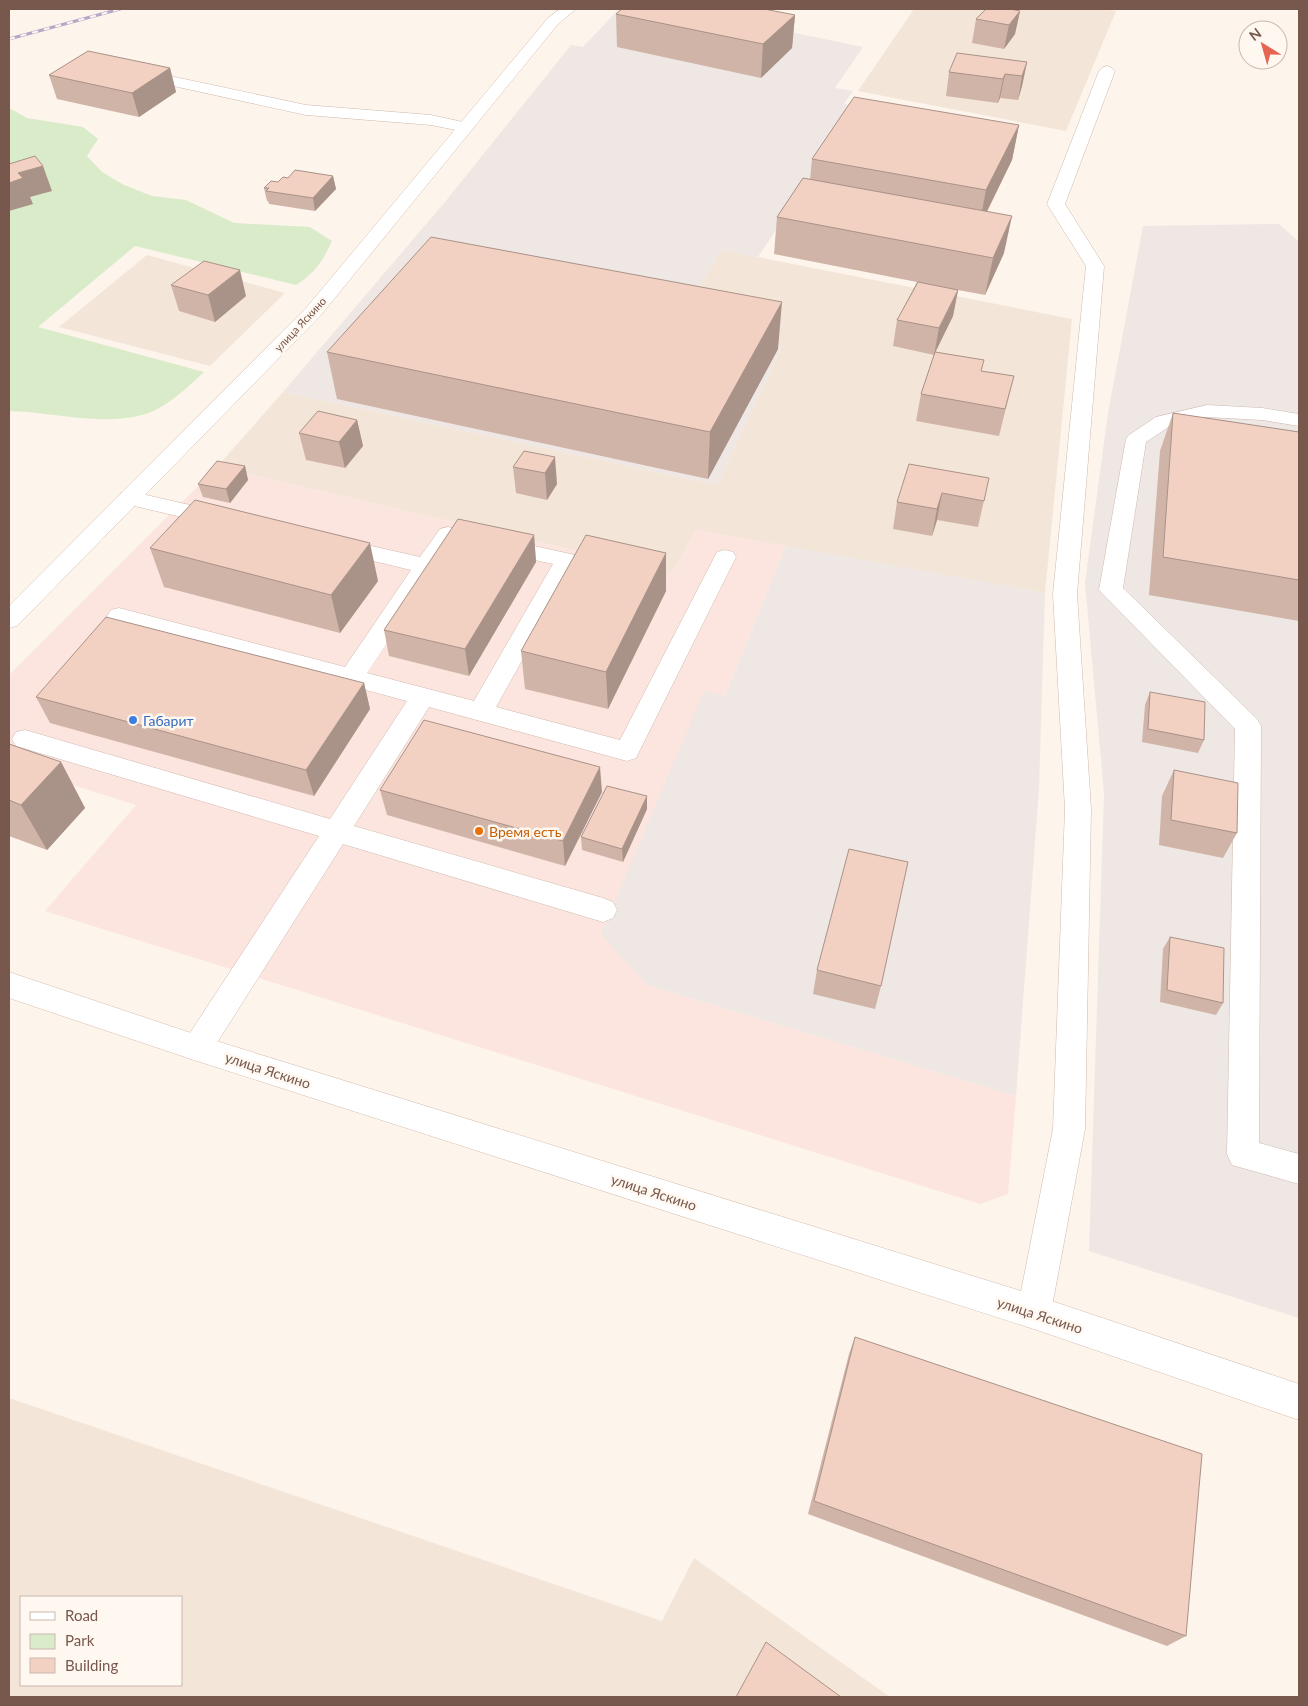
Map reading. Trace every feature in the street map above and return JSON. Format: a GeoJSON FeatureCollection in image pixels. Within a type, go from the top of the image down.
{"type":"FeatureCollection","features":[{"type":"Feature","properties":{"kind":"street","name":"улица Яскино"},"geometry":{"type":"LineString","coordinates":[[9,620],[314,311],[553,21],[569,9]]}},
{"type":"Feature","properties":{"kind":"street"},"geometry":{"type":"LineString","coordinates":[[119,70],[306,110],[431,120],[466,127]]}},
{"type":"Feature","properties":{"kind":"street"},"geometry":{"type":"LineString","coordinates":[[1034,1312],[1069,1129],[1078,808],[1065,594],[1095,266],[1056,204],[1107,71]]}},
{"type":"Feature","properties":{"kind":"street"},"geometry":{"type":"LineString","coordinates":[[1299,420],[1262,414],[1207,411],[1163,421],[1136,439],[1111,590],[1248,726],[1243,1154],[1299,1169]]}},
{"type":"Feature","properties":{"kind":"street"},"geometry":{"type":"LineString","coordinates":[[128,498],[246,525]]}},
{"type":"Feature","properties":{"kind":"street"},"geometry":{"type":"LineString","coordinates":[[351,678],[448,534],[567,560],[480,713]]}},
{"type":"Feature","properties":{"kind":"street"},"geometry":{"type":"LineString","coordinates":[[313,540],[426,566]]}},
{"type":"Feature","properties":{"kind":"street"},"geometry":{"type":"LineString","coordinates":[[119,616],[627,752],[724,557]]}},
{"type":"Feature","properties":{"kind":"street"},"geometry":{"type":"LineString","coordinates":[[197,1048],[423,697]]}},
{"type":"Feature","properties":{"kind":"street"},"geometry":{"type":"LineString","coordinates":[[25,739],[603,910]]}},
{"type":"Feature","properties":{"kind":"street","name":"улица Яскино"},"geometry":{"type":"LineString","coordinates":[[9,985],[197,1048],[1034,1312],[1299,1402]]}},
{"type":"Feature","properties":{"kind":"shaded area"},"geometry":{"type":"Polygon","coordinates":[[[619,9],[679,9],[863,47],[835,88],[853,91],[844,104],[858,107],[758,257],[722,250],[675,323],[782,347],[717,485],[283,392],[445,202],[571,45],[583,47],[619,9]]]}},
{"type":"Feature","properties":{"kind":"shaded area"},"geometry":{"type":"Polygon","coordinates":[[[914,9],[1103,9],[1116,11],[1066,131],[858,91],[914,9]]]}},
{"type":"Feature","properties":{"kind":"shaded area"},"geometry":{"type":"Polygon","coordinates":[[[1279,224],[1299,242],[1299,1318],[1089,1251],[1104,793],[1085,583],[1108,413],[1143,226],[1279,224]]]}},
{"type":"Feature","properties":{"kind":"shaded area"},"geometry":{"type":"Polygon","coordinates":[[[722,250],[1072,319],[1045,593],[696,530],[672,573],[217,467],[283,392],[717,485],[782,347],[675,323],[722,250]]]}},
{"type":"Feature","properties":{"kind":"shaded area"},"geometry":{"type":"Polygon","coordinates":[[[147,255],[285,293],[210,366],[59,327],[147,255]]]}},
{"type":"Feature","properties":{"kind":"shaded area"},"geometry":{"type":"Polygon","coordinates":[[[217,467],[672,573],[696,530],[786,546],[725,696],[704,691],[647,985],[1016,1096],[1008,1194],[980,1204],[45,911],[136,805],[9,765],[9,675],[217,467]]]}},
{"type":"Feature","properties":{"kind":"shaded area"},"geometry":{"type":"Polygon","coordinates":[[[786,546],[1045,593],[1039,788],[1016,1096],[647,985],[601,934],[704,691],[725,696],[786,546]]]}},
{"type":"Feature","properties":{"kind":"shaded area"},"geometry":{"type":"Polygon","coordinates":[[[9,1398],[662,1621],[694,1558],[890,1697],[9,1697],[9,1398]]]}},
{"type":"Feature","properties":{"kind":"green space"},"geometry":{"type":"Polygon","coordinates":[[[9,108],[27,118],[83,127],[98,139],[87,156],[102,172],[124,185],[152,196],[186,200],[234,223],[310,227],[332,241],[317,266],[296,285],[135,246],[38,327],[204,372],[167,403],[142,415],[125,418],[92,419],[9,411],[9,108]]]}},
{"type":"Feature","properties":{"kind":"building"},"geometry":{"type":"Polygon","coordinates":[[[622,9],[764,9],[795,15],[763,44],[616,14],[622,9]]]}},
{"type":"Feature","properties":{"kind":"building"},"geometry":{"type":"Polygon","coordinates":[[[986,9],[1020,11],[1009,25],[976,19],[986,9]]]}},
{"type":"Feature","properties":{"kind":"building"},"geometry":{"type":"Polygon","coordinates":[[[88,51],[170,68],[132,93],[49,75],[88,51]]]}},
{"type":"Feature","properties":{"kind":"building"},"geometry":{"type":"Polygon","coordinates":[[[957,53],[1027,62],[1022,76],[1005,74],[1003,79],[949,72],[957,53]]]}},
{"type":"Feature","properties":{"kind":"building"},"geometry":{"type":"Polygon","coordinates":[[[854,97],[1019,125],[986,190],[812,159],[854,97]]]}},
{"type":"Feature","properties":{"kind":"building"},"geometry":{"type":"Polygon","coordinates":[[[35,156],[43,166],[18,173],[23,178],[9,183],[9,164],[35,156]]]}},
{"type":"Feature","properties":{"kind":"building"},"geometry":{"type":"Polygon","coordinates":[[[295,170],[333,176],[313,198],[266,191],[269,188],[264,188],[271,181],[278,182],[283,177],[288,178],[295,170]]]}},
{"type":"Feature","properties":{"kind":"building"},"geometry":{"type":"Polygon","coordinates":[[[803,178],[1012,216],[993,258],[777,217],[803,178]]]}},
{"type":"Feature","properties":{"kind":"building"},"geometry":{"type":"Polygon","coordinates":[[[431,237],[782,302],[710,432],[327,352],[431,237]]]}},
{"type":"Feature","properties":{"kind":"building"},"geometry":{"type":"Polygon","coordinates":[[[204,261],[240,270],[208,295],[171,285],[204,261]]]}},
{"type":"Feature","properties":{"kind":"building"},"geometry":{"type":"Polygon","coordinates":[[[918,282],[958,290],[939,328],[897,320],[918,282]]]}},
{"type":"Feature","properties":{"kind":"building"},"geometry":{"type":"Polygon","coordinates":[[[935,352],[984,360],[981,371],[1014,376],[1005,409],[921,394],[935,352]]]}},
{"type":"Feature","properties":{"kind":"building"},"geometry":{"type":"Polygon","coordinates":[[[318,411],[357,420],[339,442],[299,433],[318,411]]]}},
{"type":"Feature","properties":{"kind":"building"},"geometry":{"type":"Polygon","coordinates":[[[1173,413],[1299,432],[1299,580],[1163,557],[1173,413]]]}},
{"type":"Feature","properties":{"kind":"building"},"geometry":{"type":"Polygon","coordinates":[[[524,451],[555,457],[545,473],[513,467],[524,451]]]}},
{"type":"Feature","properties":{"kind":"building"},"geometry":{"type":"Polygon","coordinates":[[[217,461],[245,466],[226,489],[198,484],[217,461]]]}},
{"type":"Feature","properties":{"kind":"building"},"geometry":{"type":"Polygon","coordinates":[[[909,464],[989,478],[984,501],[942,493],[937,509],[897,502],[909,464]]]}},
{"type":"Feature","properties":{"kind":"building"},"geometry":{"type":"Polygon","coordinates":[[[195,500],[370,543],[331,595],[150,548],[195,500]]]}},
{"type":"Feature","properties":{"kind":"building"},"geometry":{"type":"Polygon","coordinates":[[[458,519],[534,535],[465,649],[384,630],[458,519]]]}},
{"type":"Feature","properties":{"kind":"building"},"geometry":{"type":"Polygon","coordinates":[[[586,535],[666,553],[606,672],[521,651],[586,535]]]}},
{"type":"Feature","properties":{"kind":"building"},"geometry":{"type":"Polygon","coordinates":[[[106,617],[364,683],[306,770],[36,697],[106,617]]]}},
{"type":"Feature","properties":{"kind":"building"},"geometry":{"type":"Polygon","coordinates":[[[1150,692],[1205,702],[1204,740],[1148,729],[1150,692]]]}},
{"type":"Feature","properties":{"kind":"building"},"geometry":{"type":"Polygon","coordinates":[[[424,720],[600,767],[563,841],[380,790],[424,720]]]}},
{"type":"Feature","properties":{"kind":"building"},"geometry":{"type":"Polygon","coordinates":[[[9,744],[61,762],[21,805],[9,800],[9,744]]]}},
{"type":"Feature","properties":{"kind":"building"},"geometry":{"type":"Polygon","coordinates":[[[1174,770],[1238,783],[1237,833],[1171,820],[1174,770]]]}},
{"type":"Feature","properties":{"kind":"building"},"geometry":{"type":"Polygon","coordinates":[[[607,786],[647,796],[622,849],[581,837],[607,786]]]}},
{"type":"Feature","properties":{"kind":"building"},"geometry":{"type":"Polygon","coordinates":[[[849,849],[908,862],[881,986],[817,970],[849,849]]]}},
{"type":"Feature","properties":{"kind":"building"},"geometry":{"type":"Polygon","coordinates":[[[1170,937],[1224,948],[1223,1003],[1167,990],[1170,937]]]}},
{"type":"Feature","properties":{"kind":"building"},"geometry":{"type":"Polygon","coordinates":[[[855,1337],[1202,1454],[1186,1636],[814,1501],[855,1337]]]}},
{"type":"Feature","properties":{"kind":"building"},"geometry":{"type":"Polygon","coordinates":[[[766,1642],[841,1697],[736,1697],[766,1642]]]}},
{"type":"Feature","properties":{"kind":"railway"},"geometry":{"type":"LineString","coordinates":[[9,39],[120,9]]}},
{"type":"Feature","properties":{"kind":"place","name":"Габарит"},"geometry":{"type":"Point","coordinates":[133,720]}},
{"type":"Feature","properties":{"kind":"place","name":"Время есть"},"geometry":{"type":"Point","coordinates":[479,831]}}]}
